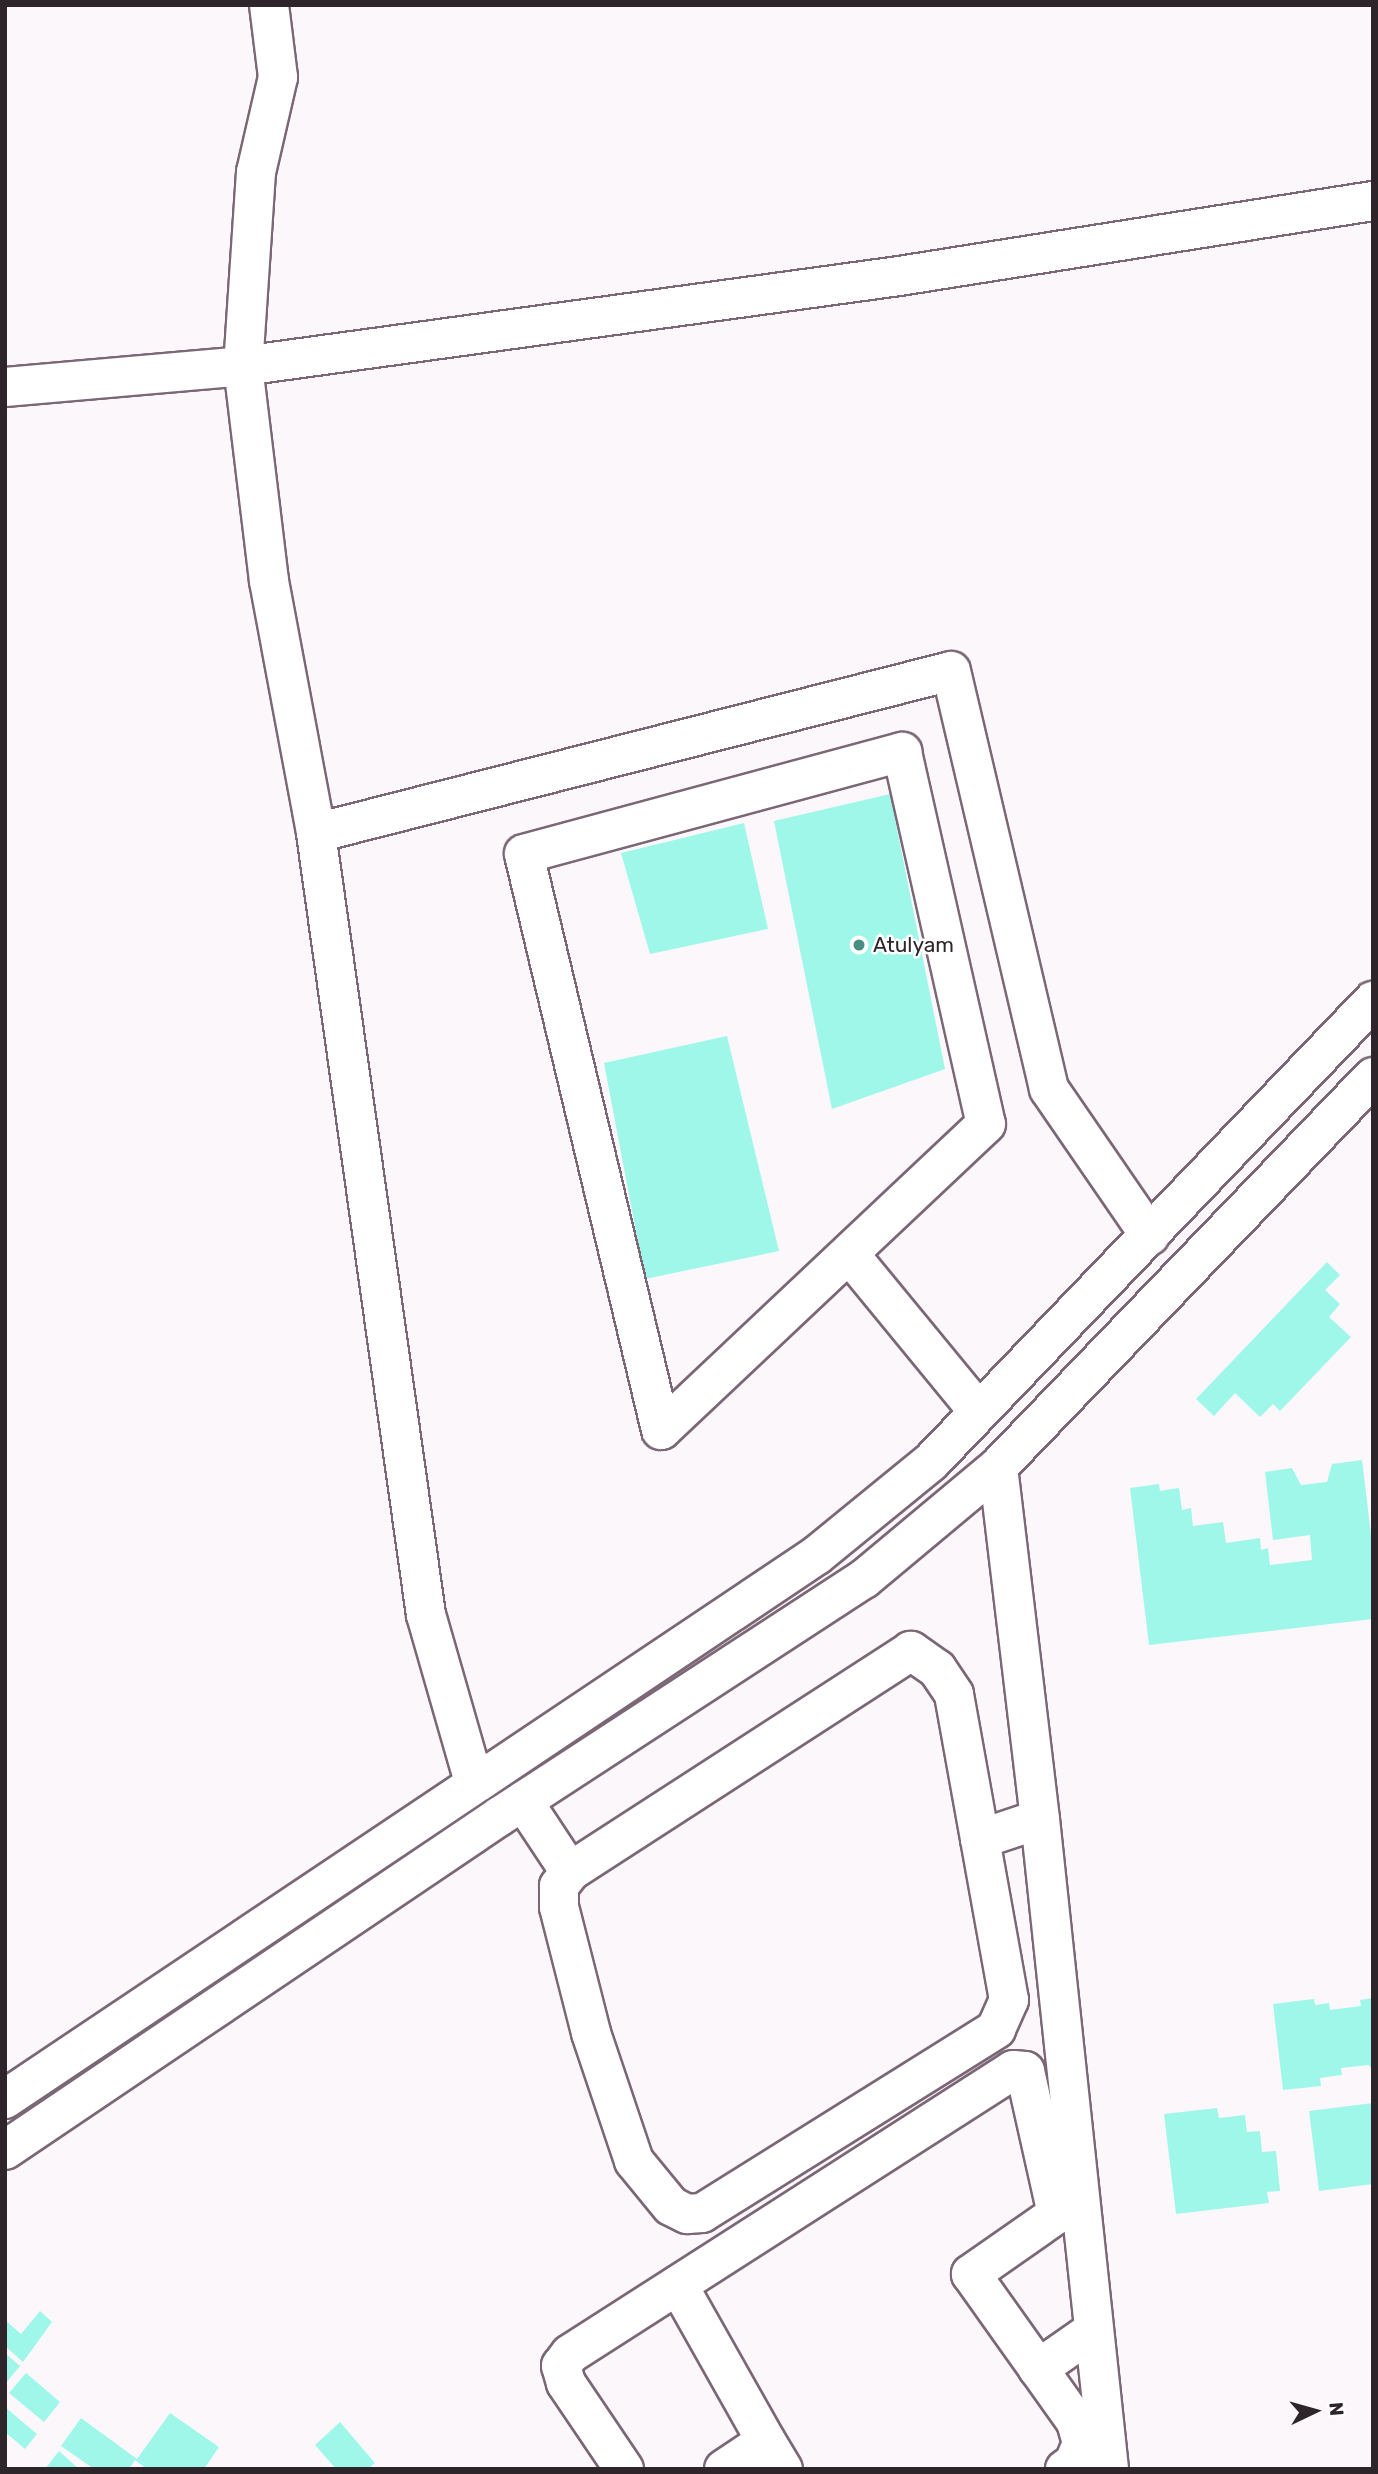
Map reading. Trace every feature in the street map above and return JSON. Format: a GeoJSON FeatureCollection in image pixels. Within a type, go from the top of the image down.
{"type":"FeatureCollection","features":[{"type":"Feature","properties":{"kind":"street"},"geometry":{"type":"LineString","coordinates":[[269,5],[278,77],[256,172],[243,366],[269,581],[316,834],[426,1615],[474,1782]]}},
{"type":"Feature","properties":{"kind":"street"},"geometry":{"type":"LineString","coordinates":[[5,387],[243,366],[899,276],[1373,201]]}},
{"type":"Feature","properties":{"kind":"street"},"geometry":{"type":"LineString","coordinates":[[316,834],[951,671],[1049,1089],[1150,1236]]}},
{"type":"Feature","properties":{"kind":"street"},"geometry":{"type":"LineString","coordinates":[[902,752],[986,1124],[850,1255],[661,1430],[524,854],[902,752]]}},
{"type":"Feature","properties":{"kind":"street"},"geometry":{"type":"LineString","coordinates":[[5,2099],[474,1782],[817,1555],[931,1462],[1373,1001]]}},
{"type":"Feature","properties":{"kind":"street"},"geometry":{"type":"LineString","coordinates":[[5,2150],[523,1801],[864,1578],[998,1468],[1373,1077]]}},
{"type":"Feature","properties":{"kind":"street"},"geometry":{"type":"LineString","coordinates":[[850,1255],[979,1412]]}},
{"type":"Feature","properties":{"kind":"street"},"geometry":{"type":"LineString","coordinates":[[998,1468],[1040,1819],[1069,2206]]}},
{"type":"Feature","properties":{"kind":"street"},"geometry":{"type":"LineString","coordinates":[[911,1651],[937,1669],[954,1694],[980,1839],[1009,2000],[996,2029],[702,2213],[687,2214],[671,2206],[634,2161],[591,2033],[559,1907],[559,1886],[570,1872],[911,1651]]}},
{"type":"Feature","properties":{"kind":"street"},"geometry":{"type":"LineString","coordinates":[[523,1801],[570,1872]]}},
{"type":"Feature","properties":{"kind":"street"},"geometry":{"type":"LineString","coordinates":[[980,1839],[1040,1819]]}},
{"type":"Feature","properties":{"kind":"street"},"geometry":{"type":"LineString","coordinates":[[624,2469],[566,2383],[561,2366],[570,2354],[1013,2070],[1025,2071],[1069,2206],[1094,2330],[1109,2469]]}},
{"type":"Feature","properties":{"kind":"street"},"geometry":{"type":"LineString","coordinates":[[1065,2469],[1074,2463],[1082,2443],[1076,2421],[971,2274],[1069,2206]]}},
{"type":"Feature","properties":{"kind":"street"},"geometry":{"type":"LineString","coordinates":[[678,2285],[775,2455],[724,2469]]}},
{"type":"Feature","properties":{"kind":"street"},"geometry":{"type":"LineString","coordinates":[[1038,2369],[1094,2330]]}},
{"type":"Feature","properties":{"kind":"building","name":"Atulyam"},"geometry":{"type":"Polygon","coordinates":[[[890,794],[945,1069],[832,1109],[774,821],[890,794]]]}},
{"type":"Feature","properties":{"kind":"building"},"geometry":{"type":"Polygon","coordinates":[[[744,823],[768,929],[650,954],[621,853],[744,823]]]}},
{"type":"Feature","properties":{"kind":"building"},"geometry":{"type":"Polygon","coordinates":[[[727,1036],[779,1251],[645,1279],[604,1063],[727,1036]]]}},
{"type":"Feature","properties":{"kind":"building"},"geometry":{"type":"Polygon","coordinates":[[[1327,1262],[1340,1275],[1325,1290],[1340,1304],[1329,1317],[1351,1337],[1280,1411],[1273,1404],[1260,1417],[1235,1393],[1214,1416],[1196,1399],[1327,1262]]]}},
{"type":"Feature","properties":{"kind":"building"},"geometry":{"type":"Polygon","coordinates":[[[1362,1460],[1373,1551],[1373,1619],[1149,1645],[1130,1488],[1159,1484],[1160,1491],[1179,1488],[1182,1510],[1191,1508],[1193,1526],[1223,1522],[1226,1543],[1260,1538],[1261,1550],[1268,1548],[1270,1565],[1312,1560],[1310,1535],[1273,1540],[1265,1472],[1292,1468],[1301,1485],[1327,1482],[1332,1464],[1362,1460]]]}},
{"type":"Feature","properties":{"kind":"building"},"geometry":{"type":"Polygon","coordinates":[[[1373,1998],[1373,2072],[1369,2065],[1341,2068],[1342,2075],[1320,2078],[1321,2086],[1283,2090],[1273,2004],[1314,1999],[1315,2005],[1329,2003],[1330,2010],[1361,2006],[1360,2000],[1373,1998]]]}},
{"type":"Feature","properties":{"kind":"building"},"geometry":{"type":"Polygon","coordinates":[[[1373,2103],[1373,2184],[1319,2191],[1309,2111],[1373,2103]]]}},
{"type":"Feature","properties":{"kind":"building"},"geometry":{"type":"Polygon","coordinates":[[[1217,2108],[1219,2118],[1245,2115],[1247,2132],[1260,2131],[1262,2152],[1276,2151],[1280,2191],[1267,2192],[1269,2203],[1176,2214],[1164,2114],[1217,2108]]]}},
{"type":"Feature","properties":{"kind":"building"},"geometry":{"type":"Polygon","coordinates":[[[40,2311],[52,2322],[23,2362],[5,2346],[5,2320],[21,2334],[40,2311]]]}},
{"type":"Feature","properties":{"kind":"building"},"geometry":{"type":"Polygon","coordinates":[[[5,2353],[20,2366],[5,2384],[5,2353]]]}},
{"type":"Feature","properties":{"kind":"building"},"geometry":{"type":"Polygon","coordinates":[[[26,2373],[60,2402],[44,2422],[9,2393],[26,2373]]]}},
{"type":"Feature","properties":{"kind":"building"},"geometry":{"type":"Polygon","coordinates":[[[5,2407],[37,2434],[25,2449],[5,2432],[5,2407]]]}},
{"type":"Feature","properties":{"kind":"building"},"geometry":{"type":"Polygon","coordinates":[[[170,2413],[219,2447],[204,2469],[147,2469],[135,2460],[129,2469],[94,2469],[61,2446],[81,2418],[137,2459],[170,2413]]]}},
{"type":"Feature","properties":{"kind":"building"},"geometry":{"type":"Polygon","coordinates":[[[340,2422],[375,2463],[368,2469],[336,2469],[315,2445],[340,2422]]]}},
{"type":"Feature","properties":{"kind":"building"},"geometry":{"type":"Polygon","coordinates":[[[59,2451],[79,2469],[45,2469],[59,2451]]]}},
{"type":"Feature","properties":{"kind":"place","name":"Atulyam"},"geometry":{"type":"Point","coordinates":[859,945]}}]}
